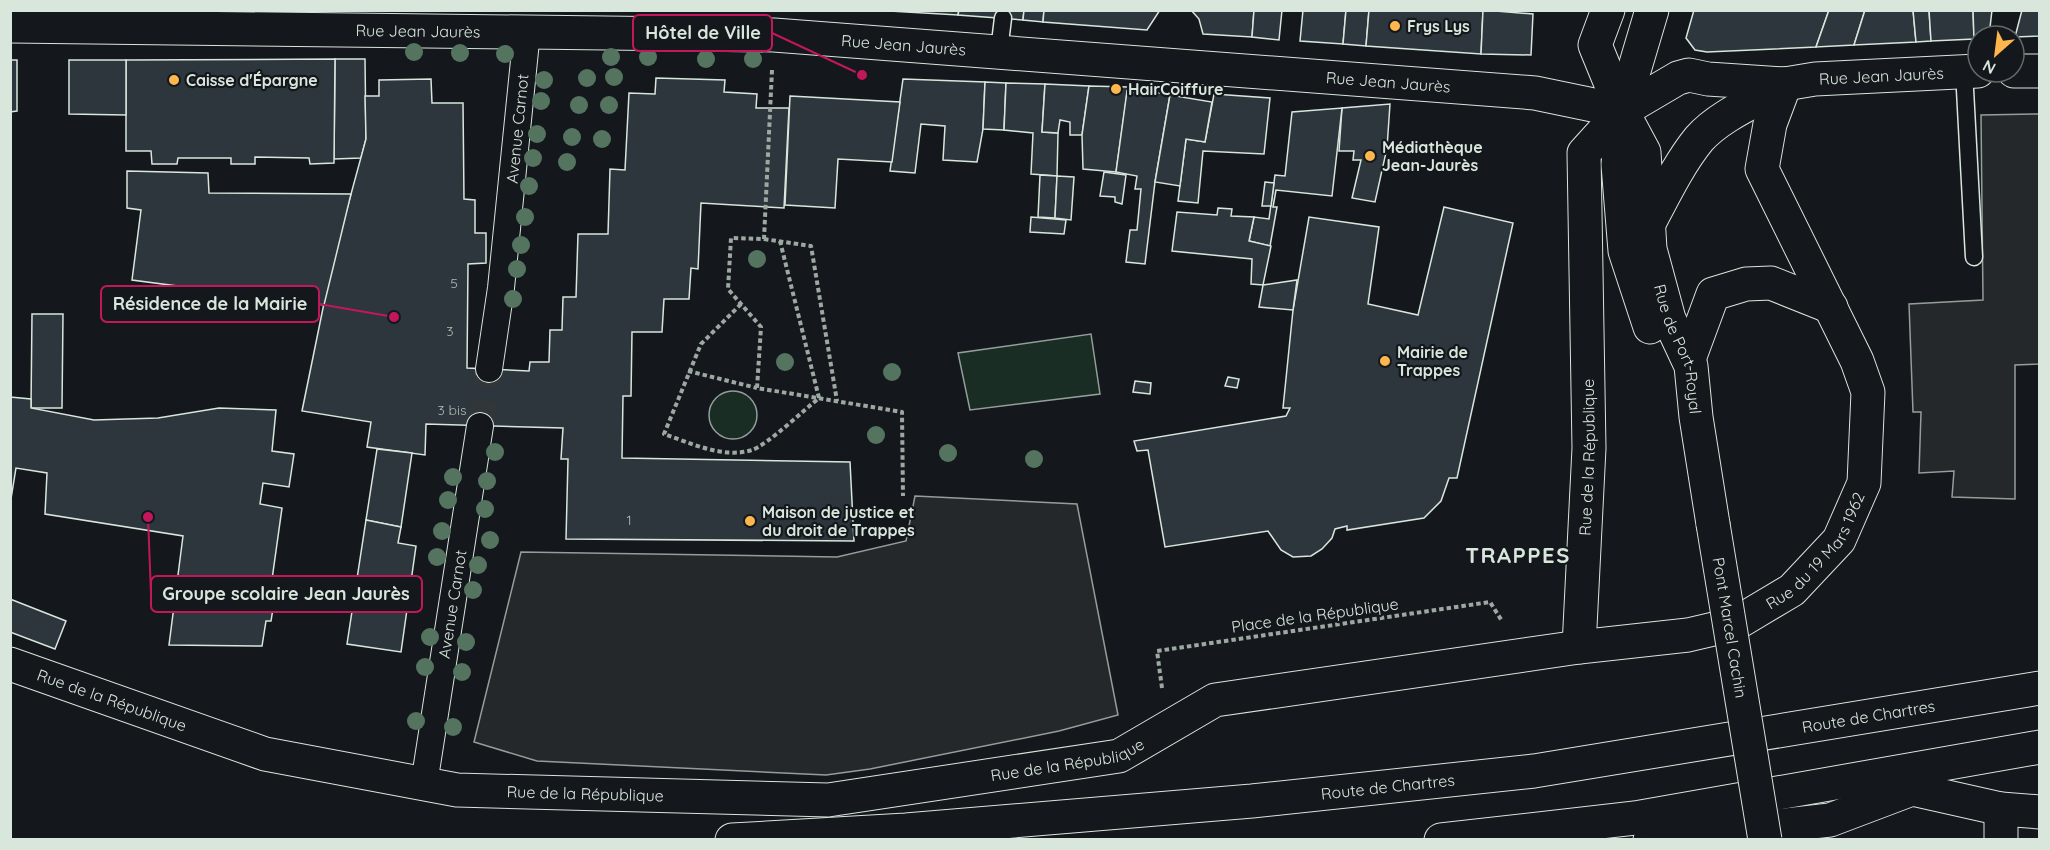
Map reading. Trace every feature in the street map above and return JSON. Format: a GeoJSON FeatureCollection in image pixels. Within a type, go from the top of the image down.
{"type":"FeatureCollection","features":[{"type":"Feature","properties":{"kind":"street","name":"Rue de Port-Royal"},"geometry":{"type":"LineString","coordinates":[[1608,10],[1595,45],[1622,111],[1644,152],[1650,249],[1670,318],[1689,359],[1696,417]]}},
{"type":"Feature","properties":{"kind":"street","name":"Rue de Port-Royal"},"geometry":{"type":"LineString","coordinates":[[1652,10],[1622,111],[1618,165],[1625,251],[1650,328],[1696,417]]}},
{"type":"Feature","properties":{"kind":"street","name":"Rue Jean Jaurès"},"geometry":{"type":"LineString","coordinates":[[10,26],[477,20],[527,31],[774,35],[1552,94],[1622,111],[1678,78],[1689,75],[1708,79],[1785,84],[1966,71]]}},
{"type":"Feature","properties":{"kind":"street","name":"Avenue Carnot"},"geometry":{"type":"LineString","coordinates":[[489,369],[501,288],[527,31]]}},
{"type":"Feature","properties":{"kind":"street","name":"Rue Jean Jaurès"},"geometry":{"type":"LineString","coordinates":[[1647,226],[1670,183],[1700,138],[1725,118],[1785,84]]}},
{"type":"Feature","properties":{"kind":"street","name":"Rue du 19 Mars 1962"},"geometry":{"type":"LineString","coordinates":[[1579,647],[1688,635],[1735,624],[1792,590],[1839,540],[1864,483],[1868,392],[1857,360],[1762,169],[1770,124],[1785,84]]}},
{"type":"Feature","properties":{"kind":"street","name":"Rue de la République"},"geometry":{"type":"LineString","coordinates":[[10,664],[265,754],[424,784],[468,791],[828,800],[1119,756],[1215,700],[1579,647],[1589,448],[1584,153],[1622,111]]}},
{"type":"Feature","properties":{"kind":"street"},"geometry":{"type":"LineString","coordinates":[[1689,359],[1713,294],[1746,284],[1771,283],[1830,307]]}},
{"type":"Feature","properties":{"kind":"street","name":"Pont Marcel Cachin"},"geometry":{"type":"LineString","coordinates":[[1696,417],[1765,840]]}},
{"type":"Feature","properties":{"kind":"street","name":"Avenue Carnot"},"geometry":{"type":"LineString","coordinates":[[424,784],[480,426]]}},
{"type":"Feature","properties":{"kind":"street","name":"Route de Chartres"},"geometry":{"type":"LineString","coordinates":[[732,840],[906,830],[1252,801],[1534,771],[2040,688]]}},
{"type":"Feature","properties":{"kind":"street"},"geometry":{"type":"LineString","coordinates":[[1441,840],[1635,818],[2040,747]]}},
{"type":"Feature","properties":{"kind":"street"},"geometry":{"type":"LineString","coordinates":[[1650,840],[1830,820],[1912,789],[2001,825],[2040,812]]}},
{"type":"Feature","properties":{"kind":"lane"},"geometry":{"type":"LineString","coordinates":[[999,51],[1003,18]]}},
{"type":"Feature","properties":{"kind":"lane"},"geometry":{"type":"LineString","coordinates":[[1971,84],[1974,257]]}},
{"type":"Feature","properties":{"kind":"path"},"geometry":{"type":"LineString","coordinates":[[764,239],[770,108]]}},
{"type":"Feature","properties":{"kind":"path"},"geometry":{"type":"LineString","coordinates":[[757,388],[761,327],[728,288],[731,238],[764,239],[811,246],[837,401]]}},
{"type":"Feature","properties":{"kind":"path"},"geometry":{"type":"LineString","coordinates":[[780,241],[819,399]]}},
{"type":"Feature","properties":{"kind":"path"},"geometry":{"type":"LineString","coordinates":[[741,304],[701,344],[664,434],[706,448],[732,452],[752,450],[819,399]]}},
{"type":"Feature","properties":{"kind":"path"},"geometry":{"type":"LineString","coordinates":[[688,371],[757,388],[902,412],[903,496]]}},
{"type":"Feature","properties":{"kind":"path","name":"Place de la République"},"geometry":{"type":"LineString","coordinates":[[1167,728],[1157,651],[1490,602],[1524,655]]}},
{"type":"Feature","properties":{"kind":"green space"},"geometry":{"type":"Polygon","coordinates":[[[1091,334],[1100,394],[970,410],[958,353],[1091,334]]]}},
{"type":"Feature","properties":{"kind":"green space"},"geometry":{"type":"Polygon","coordinates":[[[733,391],[750,398],[757,415],[750,432],[733,439],[716,432],[709,415],[716,398],[733,391]]]}},
{"type":"Feature","properties":{"kind":"shaded area"},"geometry":{"type":"Polygon","coordinates":[[[2039,114],[2039,364],[2015,365],[2015,499],[1952,497],[1954,471],[1919,473],[1921,412],[1913,412],[1909,304],[1983,300],[1981,115],[2039,114]]]}},
{"type":"Feature","properties":{"kind":"shaded area"},"geometry":{"type":"Polygon","coordinates":[[[915,496],[1077,504],[1118,715],[1059,731],[870,769],[826,775],[537,761],[474,742],[521,552],[837,557],[906,541],[915,496]]]}},
{"type":"Feature","properties":{"kind":"building"},"geometry":{"type":"Polygon","coordinates":[[[872,10],[959,10],[958,15],[872,10]]]}},
{"type":"Feature","properties":{"kind":"building"},"geometry":{"type":"Polygon","coordinates":[[[959,10],[1024,10],[1023,20],[958,15],[959,10]]]}},
{"type":"Feature","properties":{"kind":"building"},"geometry":{"type":"Polygon","coordinates":[[[1024,10],[1044,10],[1043,22],[1023,20],[1024,10]]]}},
{"type":"Feature","properties":{"kind":"building"},"geometry":{"type":"Polygon","coordinates":[[[1044,10],[1160,10],[1147,30],[1043,22],[1044,10]]]}},
{"type":"Feature","properties":{"kind":"building"},"geometry":{"type":"Polygon","coordinates":[[[1191,10],[1254,10],[1252,37],[1203,34],[1199,19],[1191,10]]]}},
{"type":"Feature","properties":{"kind":"building"},"geometry":{"type":"Polygon","coordinates":[[[1254,10],[1282,10],[1279,40],[1252,37],[1254,10]]]}},
{"type":"Feature","properties":{"kind":"building"},"geometry":{"type":"Polygon","coordinates":[[[1303,10],[1346,10],[1343,44],[1300,41],[1303,10]]]}},
{"type":"Feature","properties":{"kind":"building"},"geometry":{"type":"Polygon","coordinates":[[[1346,10],[1369,10],[1366,46],[1343,44],[1346,10]]]}},
{"type":"Feature","properties":{"kind":"building"},"geometry":{"type":"Polygon","coordinates":[[[1369,10],[1483,10],[1481,54],[1366,46],[1369,10]]]}},
{"type":"Feature","properties":{"kind":"building"},"geometry":{"type":"Polygon","coordinates":[[[1483,10],[1533,14],[1531,55],[1481,54],[1483,10]]]}},
{"type":"Feature","properties":{"kind":"building"},"geometry":{"type":"Polygon","coordinates":[[[1694,10],[1829,10],[1816,47],[1707,52],[1695,50],[1686,38],[1694,10]]]}},
{"type":"Feature","properties":{"kind":"building"},"geometry":{"type":"Polygon","coordinates":[[[1829,10],[1865,10],[1854,45],[1816,47],[1829,10]]]}},
{"type":"Feature","properties":{"kind":"building"},"geometry":{"type":"Polygon","coordinates":[[[1865,10],[1913,10],[1916,42],[1854,45],[1865,10]]]}},
{"type":"Feature","properties":{"kind":"building"},"geometry":{"type":"Polygon","coordinates":[[[1913,10],[1929,10],[1931,41],[1916,42],[1913,10]]]}},
{"type":"Feature","properties":{"kind":"building"},"geometry":{"type":"Polygon","coordinates":[[[1929,10],[1973,10],[1973,24],[1966,24],[1966,39],[1931,41],[1929,10]]]}},
{"type":"Feature","properties":{"kind":"building"},"geometry":{"type":"Polygon","coordinates":[[[1973,10],[1992,10],[1990,24],[1973,24],[1973,10]]]}},
{"type":"Feature","properties":{"kind":"building"},"geometry":{"type":"Polygon","coordinates":[[[2022,10],[2040,10],[2040,36],[2026,37],[2026,24],[2018,24],[2022,10]]]}},
{"type":"Feature","properties":{"kind":"building"},"geometry":{"type":"Polygon","coordinates":[[[335,59],[365,59],[366,139],[361,158],[334,159],[335,59]]]}},
{"type":"Feature","properties":{"kind":"building"},"geometry":{"type":"Polygon","coordinates":[[[335,59],[334,163],[310,164],[309,158],[255,157],[255,164],[231,164],[231,158],[178,158],[177,164],[152,164],[151,151],[126,151],[126,60],[335,59]]]}},
{"type":"Feature","properties":{"kind":"building"},"geometry":{"type":"Polygon","coordinates":[[[10,60],[17,60],[17,111],[10,112],[10,60]]]}},
{"type":"Feature","properties":{"kind":"building"},"geometry":{"type":"Polygon","coordinates":[[[69,60],[126,60],[126,115],[69,114],[69,60]]]}},
{"type":"Feature","properties":{"kind":"building"},"geometry":{"type":"Polygon","coordinates":[[[656,78],[725,80],[724,92],[757,94],[756,108],[789,108],[784,208],[701,203],[698,269],[691,268],[689,299],[664,299],[662,332],[632,332],[631,396],[623,396],[622,458],[850,462],[854,541],[566,539],[568,459],[561,459],[563,428],[426,424],[425,455],[367,447],[371,422],[302,411],[332,264],[366,139],[365,96],[379,96],[379,80],[431,79],[432,103],[463,103],[464,199],[475,200],[475,233],[486,233],[486,263],[468,264],[467,368],[529,371],[530,362],[549,362],[550,330],[562,330],[563,297],[576,297],[578,234],[608,234],[610,169],[625,170],[629,93],[655,94],[656,78]]]}},
{"type":"Feature","properties":{"kind":"building"},"geometry":{"type":"Polygon","coordinates":[[[903,79],[985,82],[983,129],[977,162],[943,160],[945,126],[921,124],[915,173],[890,171],[903,79]]]}},
{"type":"Feature","properties":{"kind":"building"},"geometry":{"type":"Polygon","coordinates":[[[985,82],[1006,83],[1004,130],[983,129],[985,82]]]}},
{"type":"Feature","properties":{"kind":"building"},"geometry":{"type":"Polygon","coordinates":[[[1006,83],[1045,84],[1042,132],[1058,133],[1057,176],[1031,174],[1033,133],[1004,130],[1006,83]]]}},
{"type":"Feature","properties":{"kind":"building"},"geometry":{"type":"Polygon","coordinates":[[[1045,84],[1089,86],[1082,135],[1070,135],[1070,122],[1060,120],[1058,133],[1042,132],[1045,84]]]}},
{"type":"Feature","properties":{"kind":"building"},"geometry":{"type":"Polygon","coordinates":[[[1089,86],[1128,87],[1116,172],[1083,169],[1082,135],[1089,86]]]}},
{"type":"Feature","properties":{"kind":"building"},"geometry":{"type":"Polygon","coordinates":[[[1143,90],[1170,95],[1155,182],[1145,264],[1126,262],[1130,230],[1137,230],[1141,189],[1135,189],[1137,176],[1116,172],[1127,91],[1142,94],[1143,90]]]}},
{"type":"Feature","properties":{"kind":"building"},"geometry":{"type":"Polygon","coordinates":[[[1214,94],[1270,98],[1264,154],[1203,151],[1198,203],[1178,201],[1186,139],[1205,142],[1214,94]]]}},
{"type":"Feature","properties":{"kind":"building"},"geometry":{"type":"Polygon","coordinates":[[[1170,95],[1212,102],[1205,142],[1186,139],[1180,186],[1155,182],[1170,95]]]}},
{"type":"Feature","properties":{"kind":"building"},"geometry":{"type":"Polygon","coordinates":[[[790,96],[900,102],[892,162],[838,159],[835,208],[785,205],[790,96]]]}},
{"type":"Feature","properties":{"kind":"building","name":"Médiathèque Jean-Jaurès"},"geometry":{"type":"Polygon","coordinates":[[[1390,104],[1387,148],[1375,202],[1352,198],[1361,160],[1353,160],[1354,151],[1339,151],[1342,108],[1390,104]]]}},
{"type":"Feature","properties":{"kind":"building"},"geometry":{"type":"Polygon","coordinates":[[[1342,108],[1332,196],[1276,190],[1273,207],[1277,207],[1270,246],[1249,241],[1254,217],[1269,219],[1275,175],[1285,176],[1292,112],[1342,108]]]}},
{"type":"Feature","properties":{"kind":"building"},"geometry":{"type":"Polygon","coordinates":[[[127,171],[208,173],[209,193],[351,194],[324,305],[132,280],[141,210],[127,208],[127,171]]]}},
{"type":"Feature","properties":{"kind":"building"},"geometry":{"type":"Polygon","coordinates":[[[1104,172],[1126,175],[1122,204],[1115,202],[1115,197],[1100,196],[1104,172]]]}},
{"type":"Feature","properties":{"kind":"building"},"geometry":{"type":"Polygon","coordinates":[[[1040,175],[1057,176],[1055,218],[1038,217],[1040,175]]]}},
{"type":"Feature","properties":{"kind":"building"},"geometry":{"type":"Polygon","coordinates":[[[1057,176],[1074,177],[1071,220],[1055,218],[1057,176]]]}},
{"type":"Feature","properties":{"kind":"building"},"geometry":{"type":"Polygon","coordinates":[[[1265,182],[1274,183],[1271,206],[1262,206],[1265,182]]]}},
{"type":"Feature","properties":{"kind":"building","name":"Mairie de Trappes"},"geometry":{"type":"Polygon","coordinates":[[[1444,207],[1513,223],[1457,478],[1449,478],[1441,501],[1424,518],[1347,530],[1347,526],[1335,529],[1332,538],[1322,549],[1311,556],[1293,557],[1281,550],[1268,531],[1165,547],[1148,450],[1137,451],[1134,441],[1286,416],[1290,408],[1283,408],[1293,310],[1309,217],[1379,227],[1368,304],[1418,315],[1444,207]]]}},
{"type":"Feature","properties":{"kind":"building"},"geometry":{"type":"Polygon","coordinates":[[[1218,208],[1232,209],[1231,216],[1254,217],[1249,241],[1271,246],[1263,285],[1251,284],[1252,259],[1172,251],[1177,212],[1217,215],[1218,208]]]}},
{"type":"Feature","properties":{"kind":"building"},"geometry":{"type":"Polygon","coordinates":[[[1031,217],[1066,220],[1064,234],[1030,232],[1031,217]]]}},
{"type":"Feature","properties":{"kind":"building"},"geometry":{"type":"Polygon","coordinates":[[[1297,280],[1293,310],[1259,307],[1263,285],[1297,280]]]}},
{"type":"Feature","properties":{"kind":"building"},"geometry":{"type":"Polygon","coordinates":[[[32,314],[63,314],[62,408],[31,408],[32,314]]]}},
{"type":"Feature","properties":{"kind":"building"},"geometry":{"type":"Polygon","coordinates":[[[1228,377],[1239,379],[1237,388],[1225,386],[1228,377]]]}},
{"type":"Feature","properties":{"kind":"building"},"geometry":{"type":"Polygon","coordinates":[[[1135,381],[1151,383],[1150,394],[1133,392],[1135,381]]]}},
{"type":"Feature","properties":{"kind":"building"},"geometry":{"type":"Polygon","coordinates":[[[10,397],[31,399],[31,408],[94,420],[158,418],[219,408],[276,410],[272,451],[294,454],[289,487],[263,483],[260,504],[282,508],[269,601],[274,602],[271,621],[266,621],[262,646],[169,645],[183,536],[45,514],[47,473],[16,468],[10,505],[10,397]]]}},
{"type":"Feature","properties":{"kind":"building"},"geometry":{"type":"Polygon","coordinates":[[[377,449],[412,453],[401,527],[366,520],[377,449]]]}},
{"type":"Feature","properties":{"kind":"building"},"geometry":{"type":"Polygon","coordinates":[[[366,520],[401,527],[398,543],[416,546],[401,652],[347,644],[366,520]]]}},
{"type":"Feature","properties":{"kind":"building"},"geometry":{"type":"Polygon","coordinates":[[[10,599],[66,621],[55,649],[10,632],[10,599]]]}},
{"type":"Feature","properties":{"kind":"tunnel"},"geometry":{"type":"LineString","coordinates":[[480,426],[489,369]]}},
{"type":"Feature","properties":{"kind":"place","name":"Frys Lys"},"geometry":{"type":"Point","coordinates":[1395,26]}},
{"type":"Feature","properties":{"kind":"place","name":"Hôtel de Ville"},"geometry":{"type":"Point","coordinates":[862,75]}},
{"type":"Feature","properties":{"kind":"place","name":"Caisse d'Épargne"},"geometry":{"type":"Point","coordinates":[174,80]}},
{"type":"Feature","properties":{"kind":"place","name":"HairCoiffure"},"geometry":{"type":"Point","coordinates":[1116,89]}},
{"type":"Feature","properties":{"kind":"place","name":"Médiathèque Jean-Jaurès"},"geometry":{"type":"Point","coordinates":[1370,156]}},
{"type":"Feature","properties":{"kind":"place","name":"Résidence de la Mairie"},"geometry":{"type":"Point","coordinates":[394,317]}},
{"type":"Feature","properties":{"kind":"place","name":"Mairie de Trappes"},"geometry":{"type":"Point","coordinates":[1385,361]}},
{"type":"Feature","properties":{"kind":"place","name":"Groupe scolaire Jean Jaurès"},"geometry":{"type":"Point","coordinates":[148,517]}},
{"type":"Feature","properties":{"kind":"place","name":"Maison de justice et du droit de Trappes"},"geometry":{"type":"Point","coordinates":[750,521]}},
{"type":"Feature","properties":{"kind":"district","name":"TRAPPES"},"geometry":{"type":"Point","coordinates":[1518,555]}}]}
